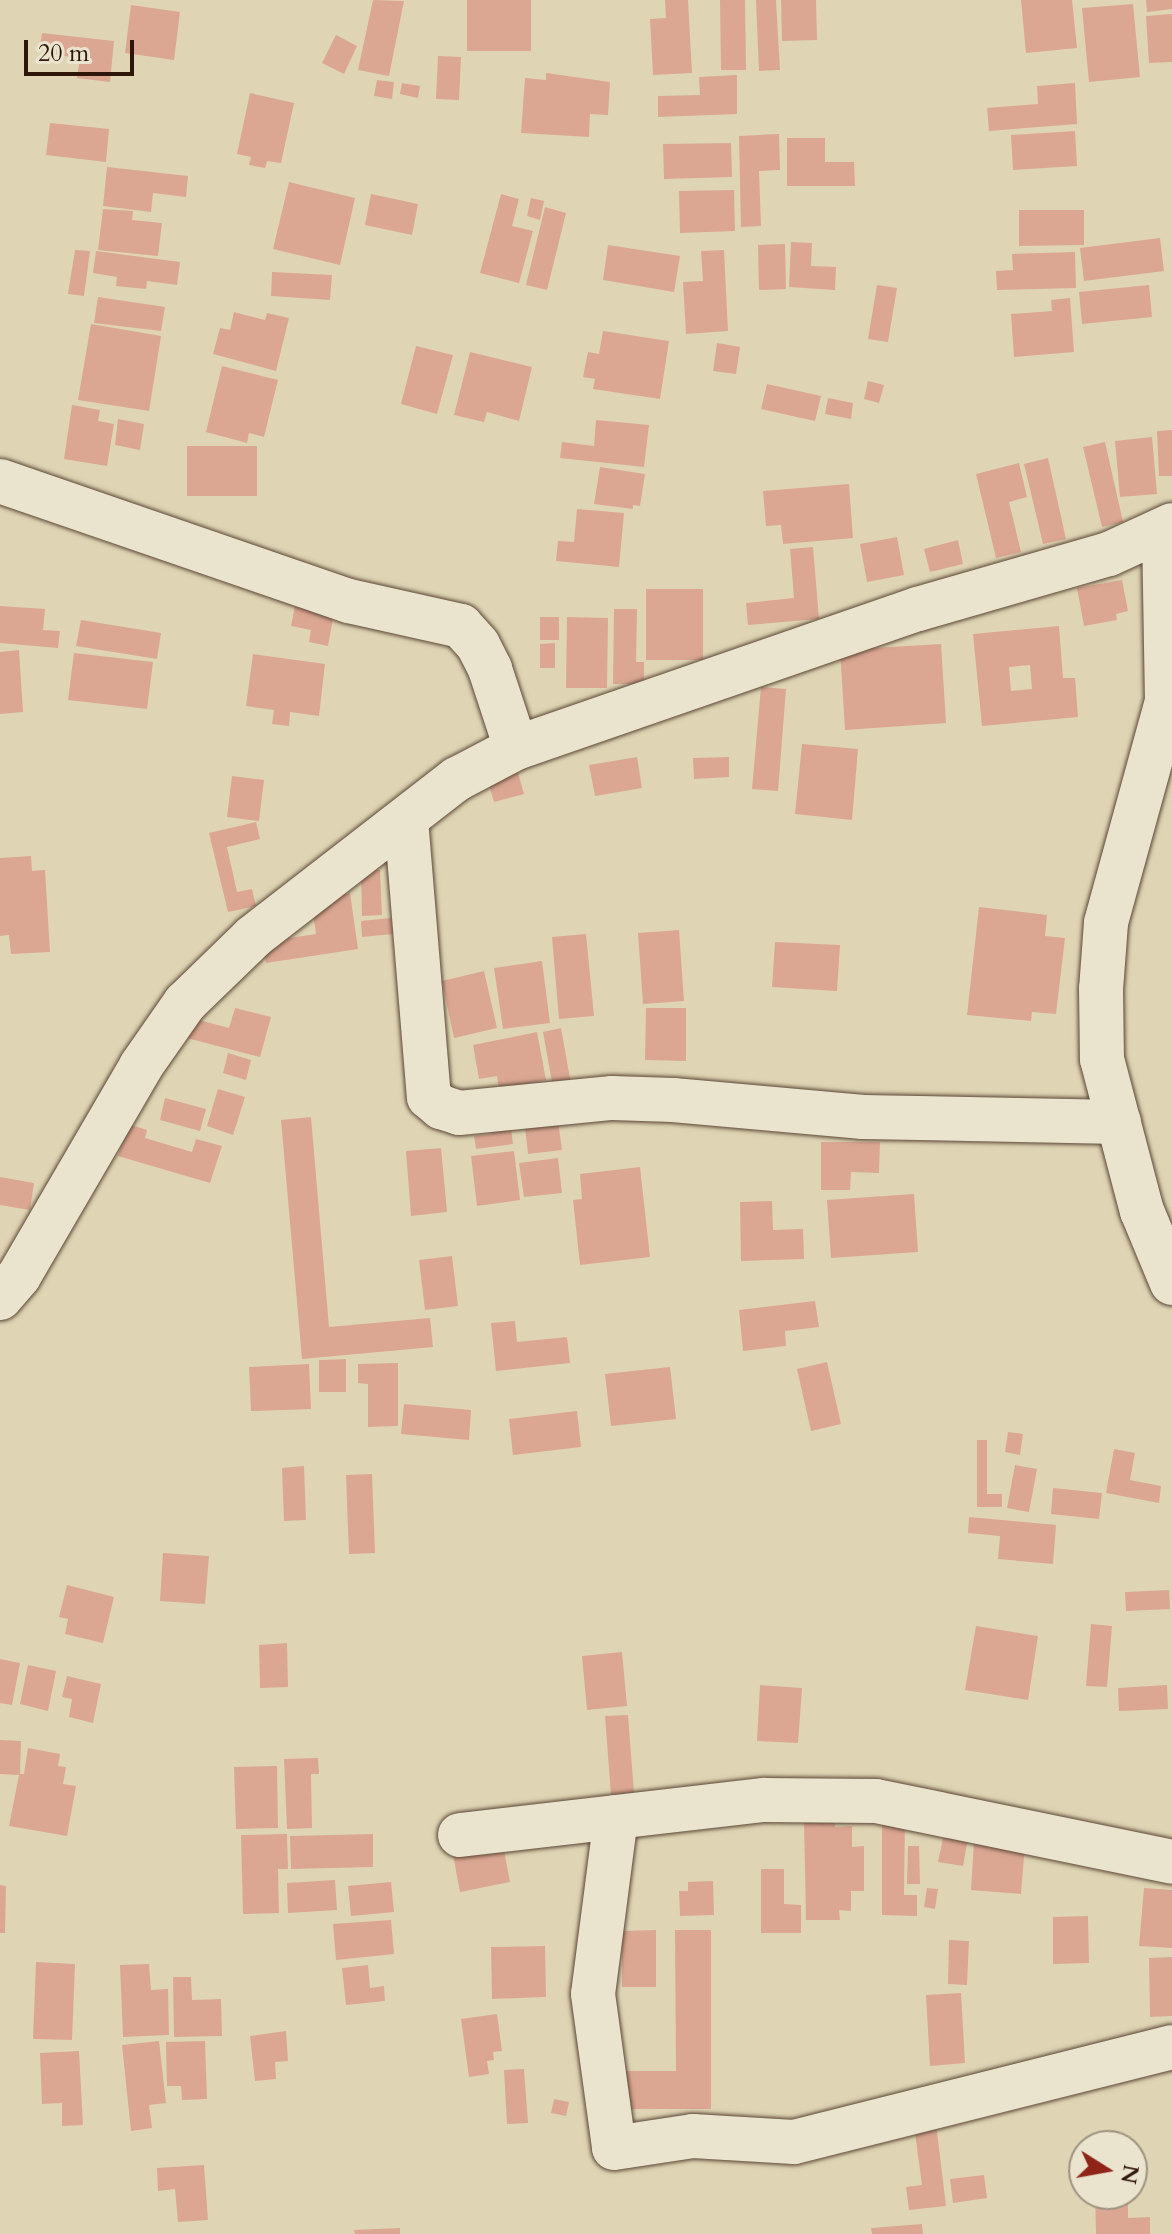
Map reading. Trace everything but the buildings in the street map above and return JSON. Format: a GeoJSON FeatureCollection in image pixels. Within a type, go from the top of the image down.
{"type":"FeatureCollection","features":[{"type":"Feature","properties":{"kind":"street"},"geometry":{"type":"LineString","coordinates":[[0,481],[349,601],[461,626],[478,645],[490,669],[516,748]]}},
{"type":"Feature","properties":{"kind":"street"},"geometry":{"type":"LineString","coordinates":[[0,1298],[19,1276],[141,1066],[185,1003],[253,937],[457,779],[516,748],[918,609],[1109,554],[1168,528],[1167,701],[1106,923],[1101,989],[1102,1059],[1142,1211],[1172,1283]]}},
{"type":"Feature","properties":{"kind":"street"},"geometry":{"type":"LineString","coordinates":[[406,819],[429,1097],[441,1107],[459,1113],[612,1098],[673,1100],[863,1117],[1119,1122]]}},
{"type":"Feature","properties":{"kind":"street"},"geometry":{"type":"LineString","coordinates":[[460,1835],[764,1800],[876,1801],[1172,1862]]}},
{"type":"Feature","properties":{"kind":"street"},"geometry":{"type":"LineString","coordinates":[[616,1817],[593,1994],[614,2148],[693,2136],[794,2142],[1172,2047]]}}]}
